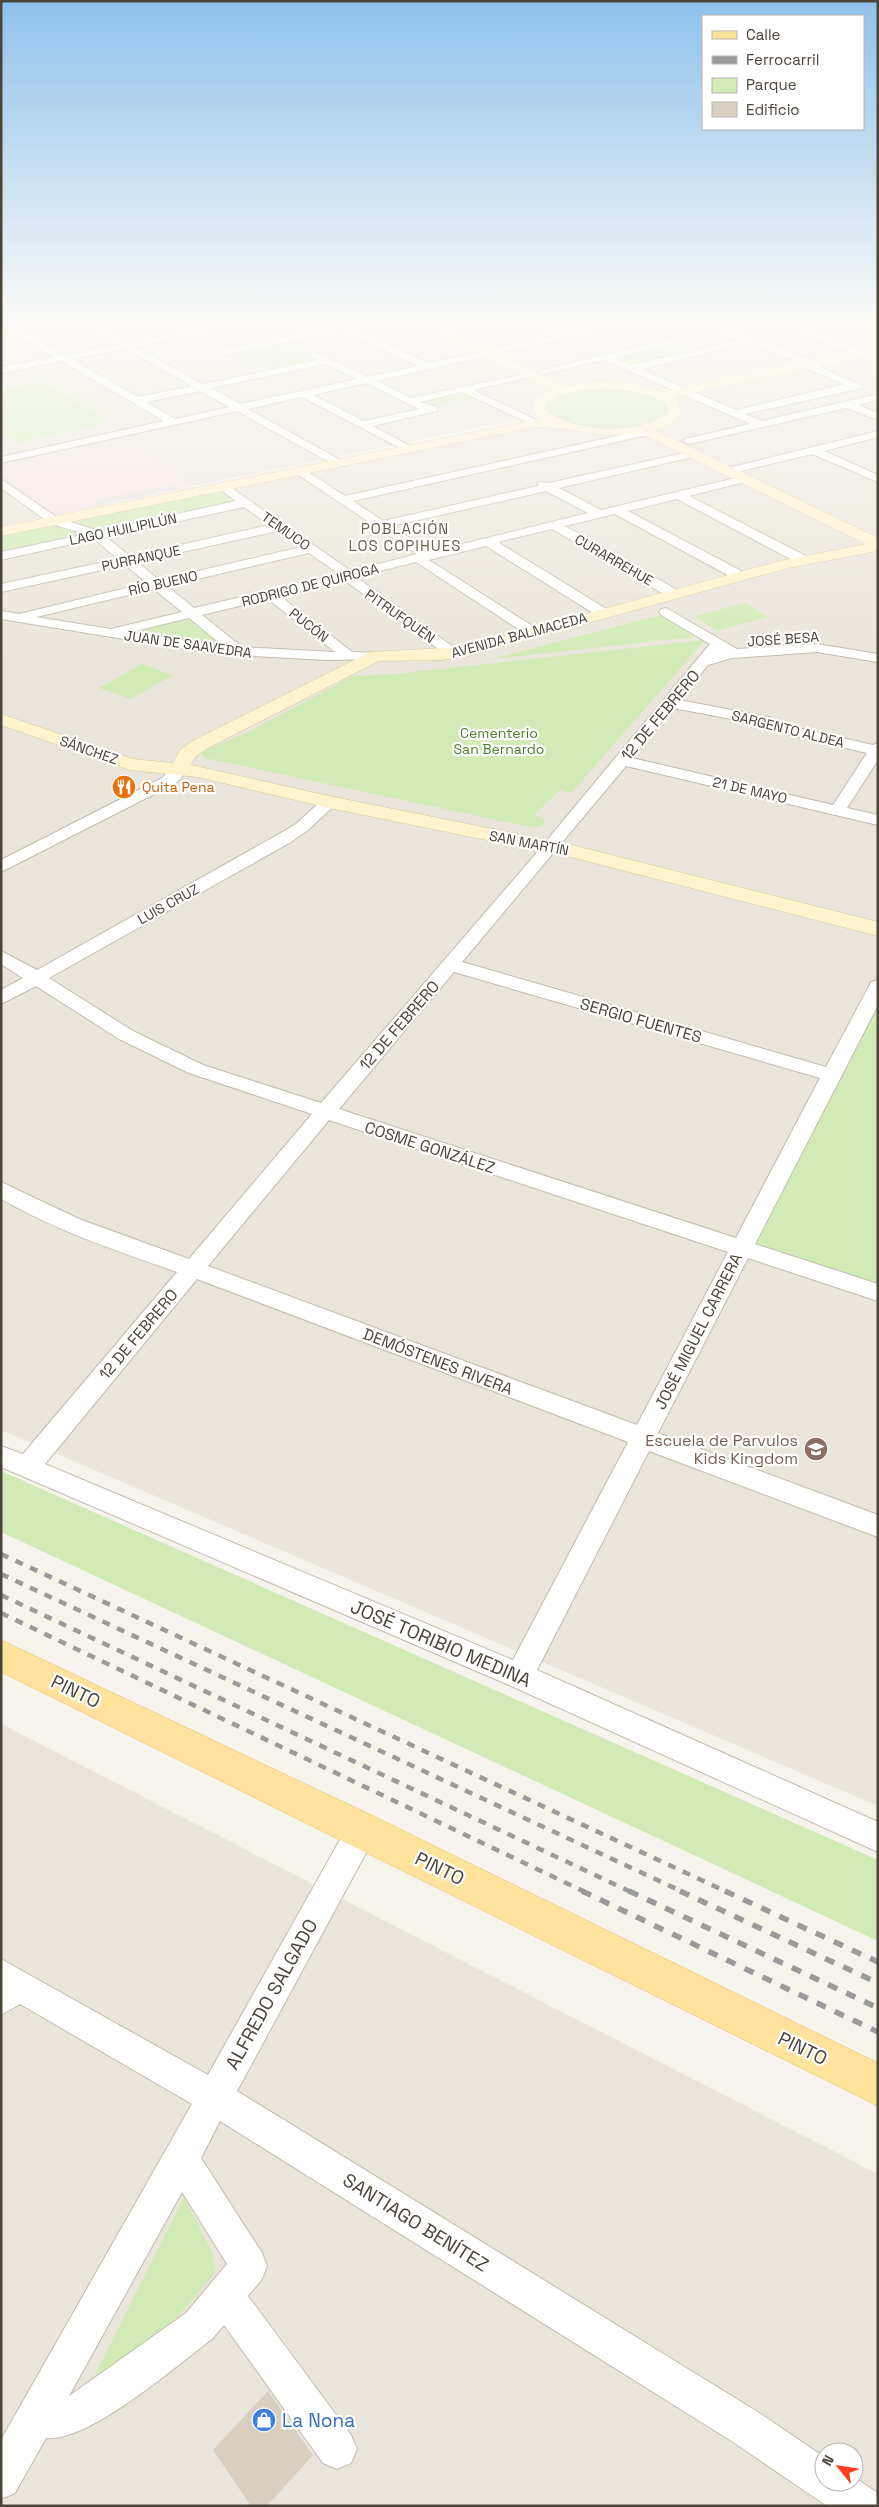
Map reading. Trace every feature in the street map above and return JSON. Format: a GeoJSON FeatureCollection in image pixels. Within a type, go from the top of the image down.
{"type":"FeatureCollection","features":[{"type":"Feature","properties":{"kind":"main road","name":"PINTO"},"geometry":{"type":"LineString","coordinates":[[1,1655],[878,2084]]}},
{"type":"Feature","properties":{"kind":"street"},"geometry":{"type":"LineString","coordinates":[[1,460],[114,435]]}},
{"type":"Feature","properties":{"kind":"street"},"geometry":{"type":"LineString","coordinates":[[288,435],[340,464]]}},
{"type":"Feature","properties":{"kind":"street"},"geometry":{"type":"LineString","coordinates":[[381,435],[408,449]]}},
{"type":"Feature","properties":{"kind":"street"},"geometry":{"type":"LineString","coordinates":[[1,532],[340,464],[469,435]]}},
{"type":"Feature","properties":{"kind":"street"},"geometry":{"type":"LineString","coordinates":[[343,500],[506,464],[624,435]]}},
{"type":"Feature","properties":{"kind":"street"},"geometry":{"type":"LineString","coordinates":[[662,435],[744,473],[878,545]]}},
{"type":"Feature","properties":{"kind":"street"},"geometry":{"type":"LineString","coordinates":[[382,525],[548,487],[727,435]]}},
{"type":"Feature","properties":{"kind":"street","name":"RODRIGO DE QUIROGA"},"geometry":{"type":"LineString","coordinates":[[110,633],[679,495],[813,450],[874,435]]}},
{"type":"Feature","properties":{"kind":"street"},"geometry":{"type":"LineString","coordinates":[[691,447],[728,471],[744,473],[878,531]]}},
{"type":"Feature","properties":{"kind":"street"},"geometry":{"type":"LineString","coordinates":[[813,450],[876,477]]}},
{"type":"Feature","properties":{"kind":"street","name":"CURARREHUE"},"geometry":{"type":"LineString","coordinates":[[506,464],[598,514]]}},
{"type":"Feature","properties":{"kind":"street"},"geometry":{"type":"LineString","coordinates":[[300,472],[382,525],[423,557],[532,632]]}},
{"type":"Feature","properties":{"kind":"street"},"geometry":{"type":"LineString","coordinates":[[1,482],[55,521],[70,524],[97,535],[238,652]]}},
{"type":"Feature","properties":{"kind":"street","name":"TEMUCO"},"geometry":{"type":"LineString","coordinates":[[223,487],[349,575]]}},
{"type":"Feature","properties":{"kind":"street"},"geometry":{"type":"LineString","coordinates":[[679,495],[803,560]]}},
{"type":"Feature","properties":{"kind":"street","name":"LAGO HUILIPILÚN"},"geometry":{"type":"LineString","coordinates":[[1,556],[245,503]]}},
{"type":"Feature","properties":{"kind":"street"},"geometry":{"type":"LineString","coordinates":[[616,510],[740,576]]}},
{"type":"Feature","properties":{"kind":"street","name":"CURARREHUE"},"geometry":{"type":"LineString","coordinates":[[554,525],[674,594]]}},
{"type":"Feature","properties":{"kind":"street","name":"PURRANQUE"},"geometry":{"type":"LineString","coordinates":[[1,588],[280,527]]}},
{"type":"Feature","properties":{"kind":"street"},"geometry":{"type":"LineString","coordinates":[[487,541],[603,613]]}},
{"type":"Feature","properties":{"kind":"street","name":"AVENIDA BALMACEDA"},"geometry":{"type":"LineString","coordinates":[[1,867],[168,781],[174,777],[187,754],[201,744],[376,656],[454,654],[740,576],[803,560],[878,545]]}},
{"type":"Feature","properties":{"kind":"street","name":"RÍO BUENO"},"geometry":{"type":"LineString","coordinates":[[8,616],[311,549]]}},
{"type":"Feature","properties":{"kind":"street"},"geometry":{"type":"LineString","coordinates":[[803,577],[878,557]]}},
{"type":"Feature","properties":{"kind":"street","name":"PITRUFQUÉN"},"geometry":{"type":"LineString","coordinates":[[349,575],[350,580],[454,654]]}},
{"type":"Feature","properties":{"kind":"street","name":"PUCÓN"},"geometry":{"type":"LineString","coordinates":[[270,594],[349,656]]}},
{"type":"Feature","properties":{"kind":"street"},"geometry":{"type":"LineString","coordinates":[[666,612],[721,598]]}},
{"type":"Feature","properties":{"kind":"street"},"geometry":{"type":"LineString","coordinates":[[648,601],[718,644],[739,653]]}},
{"type":"Feature","properties":{"kind":"street","name":"JUAN DE SAAVEDRA"},"geometry":{"type":"LineString","coordinates":[[8,616],[238,652],[376,656]]}},
{"type":"Feature","properties":{"kind":"street","name":"JOSÉ BESA"},"geometry":{"type":"LineString","coordinates":[[718,644],[824,636],[878,646]]}},
{"type":"Feature","properties":{"kind":"street","name":"12 DE FEBRERO"},"geometry":{"type":"LineString","coordinates":[[27,1467],[671,703],[718,644]]}},
{"type":"Feature","properties":{"kind":"street"},"geometry":{"type":"LineString","coordinates":[[706,661],[739,653],[822,648],[878,658]]}},
{"type":"Feature","properties":{"kind":"street","name":"SARGENTO ALDEA"},"geometry":{"type":"LineString","coordinates":[[671,703],[769,721],[779,728],[877,749]]}},
{"type":"Feature","properties":{"kind":"street","name":"SÁNCHEZ"},"geometry":{"type":"LineString","coordinates":[[1,719],[117,761],[161,769],[179,769]]}},
{"type":"Feature","properties":{"kind":"street"},"geometry":{"type":"LineString","coordinates":[[837,811],[877,749]]}},
{"type":"Feature","properties":{"kind":"street","name":"21 DE MAYO"},"geometry":{"type":"LineString","coordinates":[[622,760],[878,820]]}},
{"type":"Feature","properties":{"kind":"street","name":"SAN MARTÍN"},"geometry":{"type":"LineString","coordinates":[[179,769],[198,771],[329,802],[572,851],[878,929]]}},
{"type":"Feature","properties":{"kind":"street","name":"LUIS CRUZ"},"geometry":{"type":"LineString","coordinates":[[1,998],[285,838],[302,827],[329,802]]}},
{"type":"Feature","properties":{"kind":"street","name":"COSME GONZÁLEZ"},"geometry":{"type":"LineString","coordinates":[[1,956],[126,1035],[175,1060],[218,1077],[878,1293]]}},
{"type":"Feature","properties":{"kind":"street","name":"SERGIO FUENTES"},"geometry":{"type":"LineString","coordinates":[[451,965],[832,1075]]}},
{"type":"Feature","properties":{"kind":"street","name":"JOSÉ MIGUEL CARRERA"},"geometry":{"type":"LineString","coordinates":[[519,1676],[878,986]]}},
{"type":"Feature","properties":{"kind":"street","name":"DEMÓSTENES RIVERA"},"geometry":{"type":"LineString","coordinates":[[1,1189],[43,1212],[93,1234],[193,1269],[878,1526]]}},
{"type":"Feature","properties":{"kind":"street","name":"JOSÉ TORIBIO MEDINA"},"geometry":{"type":"LineString","coordinates":[[1,1456],[519,1676],[878,1837]]}},
{"type":"Feature","properties":{"kind":"street","name":"ALFREDO SALGADO"},"geometry":{"type":"LineString","coordinates":[[1,2479],[181,2159],[362,1830]]}},
{"type":"Feature","properties":{"kind":"street","name":"SANTIAGO BENÍTEZ"},"geometry":{"type":"LineString","coordinates":[[7,1986],[214,2097],[747,2428],[814,2473]]}},
{"type":"Feature","properties":{"kind":"street"},"geometry":{"type":"LineString","coordinates":[[38,2416],[63,2420],[72,2418],[85,2409],[199,2326],[249,2266],[181,2159]]}},
{"type":"Feature","properties":{"kind":"street"},"geometry":{"type":"LineString","coordinates":[[225,2295],[337,2449]]}},
{"type":"Feature","properties":{"kind":"street"},"geometry":{"type":"LineString","coordinates":[[842,2492],[862,2506]]}},
{"type":"Feature","properties":{"kind":"shaded area"},"geometry":{"type":"Polygon","coordinates":[[[1,435],[442,435],[1,526],[1,435]]]}},
{"type":"Feature","properties":{"kind":"shaded area"},"geometry":{"type":"Polygon","coordinates":[[[485,435],[878,435],[878,1806],[1,1430],[1,533],[223,491],[485,435]]]}},
{"type":"Feature","properties":{"kind":"shaded area"},"geometry":{"type":"Polygon","coordinates":[[[106,445],[119,452],[139,447],[192,486],[53,514],[1,474],[1,469],[106,445]]]}},
{"type":"Feature","properties":{"kind":"shaded area"},"geometry":{"type":"Polygon","coordinates":[[[173,485],[176,489],[98,505],[93,501],[173,485]]]}},
{"type":"Feature","properties":{"kind":"shaded area"},"geometry":{"type":"Polygon","coordinates":[[[1,1724],[878,2174],[878,2506],[1,2506],[1,1724]]]}},
{"type":"Feature","properties":{"kind":"green space"},"geometry":{"type":"Polygon","coordinates":[[[4,435],[53,435],[18,443],[4,435]]]}},
{"type":"Feature","properties":{"kind":"green space"},"geometry":{"type":"Polygon","coordinates":[[[223,491],[237,501],[99,531],[73,521],[223,491]]]}},
{"type":"Feature","properties":{"kind":"green space"},"geometry":{"type":"Polygon","coordinates":[[[56,522],[87,534],[1,553],[1,533],[56,522]]]}},
{"type":"Feature","properties":{"kind":"green space"},"geometry":{"type":"Polygon","coordinates":[[[745,603],[768,617],[717,631],[695,616],[745,603]]]}},
{"type":"Feature","properties":{"kind":"green space"},"geometry":{"type":"Polygon","coordinates":[[[660,615],[695,637],[492,659],[660,615]]]}},
{"type":"Feature","properties":{"kind":"green space"},"geometry":{"type":"Polygon","coordinates":[[[188,618],[223,646],[124,633],[188,618]]]}},
{"type":"Feature","properties":{"kind":"green space","name":"Cementerio San Bernardo"},"geometry":{"type":"Polygon","coordinates":[[[705,640],[571,793],[560,790],[534,815],[546,820],[543,823],[546,824],[535,828],[205,758],[201,754],[205,750],[247,733],[353,676],[386,675],[705,640]]]}},
{"type":"Feature","properties":{"kind":"green space"},"geometry":{"type":"Polygon","coordinates":[[[142,664],[173,675],[131,699],[99,688],[142,664]]]}},
{"type":"Feature","properties":{"kind":"green space"},"geometry":{"type":"Polygon","coordinates":[[[878,1000],[878,1286],[759,1246],[756,1238],[878,1000]]]}},
{"type":"Feature","properties":{"kind":"green space"},"geometry":{"type":"Polygon","coordinates":[[[1,1471],[878,1860],[878,1941],[1,1532],[1,1471]]]}},
{"type":"Feature","properties":{"kind":"green space"},"geometry":{"type":"Polygon","coordinates":[[[184,2197],[212,2252],[216,2271],[168,2326],[78,2409],[184,2197]]]}},
{"type":"Feature","properties":{"kind":"building","name":"La Nona"},"geometry":{"type":"Polygon","coordinates":[[[268,2391],[313,2455],[267,2506],[251,2506],[213,2450],[268,2391]]]}},
{"type":"Feature","properties":{"kind":"railway"},"geometry":{"type":"LineString","coordinates":[[1,1554],[727,1892]]}},
{"type":"Feature","properties":{"kind":"railway"},"geometry":{"type":"LineString","coordinates":[[1,1574],[683,1892]]}},
{"type":"Feature","properties":{"kind":"railway"},"geometry":{"type":"LineString","coordinates":[[1,1595],[631,1892]]}},
{"type":"Feature","properties":{"kind":"railway"},"geometry":{"type":"LineString","coordinates":[[1,1613],[585,1892]]}},
{"type":"Feature","properties":{"kind":"railway"},"geometry":{"type":"LineString","coordinates":[[582,1891],[878,2032]]}},
{"type":"Feature","properties":{"kind":"railway"},"geometry":{"type":"LineString","coordinates":[[629,1891],[878,2008]]}},
{"type":"Feature","properties":{"kind":"railway"},"geometry":{"type":"LineString","coordinates":[[680,1891],[878,1983]]}},
{"type":"Feature","properties":{"kind":"railway"},"geometry":{"type":"LineString","coordinates":[[725,1891],[878,1962]]}},
{"type":"Feature","properties":{"kind":"place","name":"Quita Pena"},"geometry":{"type":"Point","coordinates":[124,787]}},
{"type":"Feature","properties":{"kind":"place","name":"Escuela de Parvulos Kids Kingdom"},"geometry":{"type":"Point","coordinates":[816,1449]}},
{"type":"Feature","properties":{"kind":"place","name":"La Nona"},"geometry":{"type":"Point","coordinates":[264,2420]}},
{"type":"Feature","properties":{"kind":"district","name":"POBLACIÓN LOS COPIHUES"},"geometry":{"type":"Point","coordinates":[405,538]}}]}
